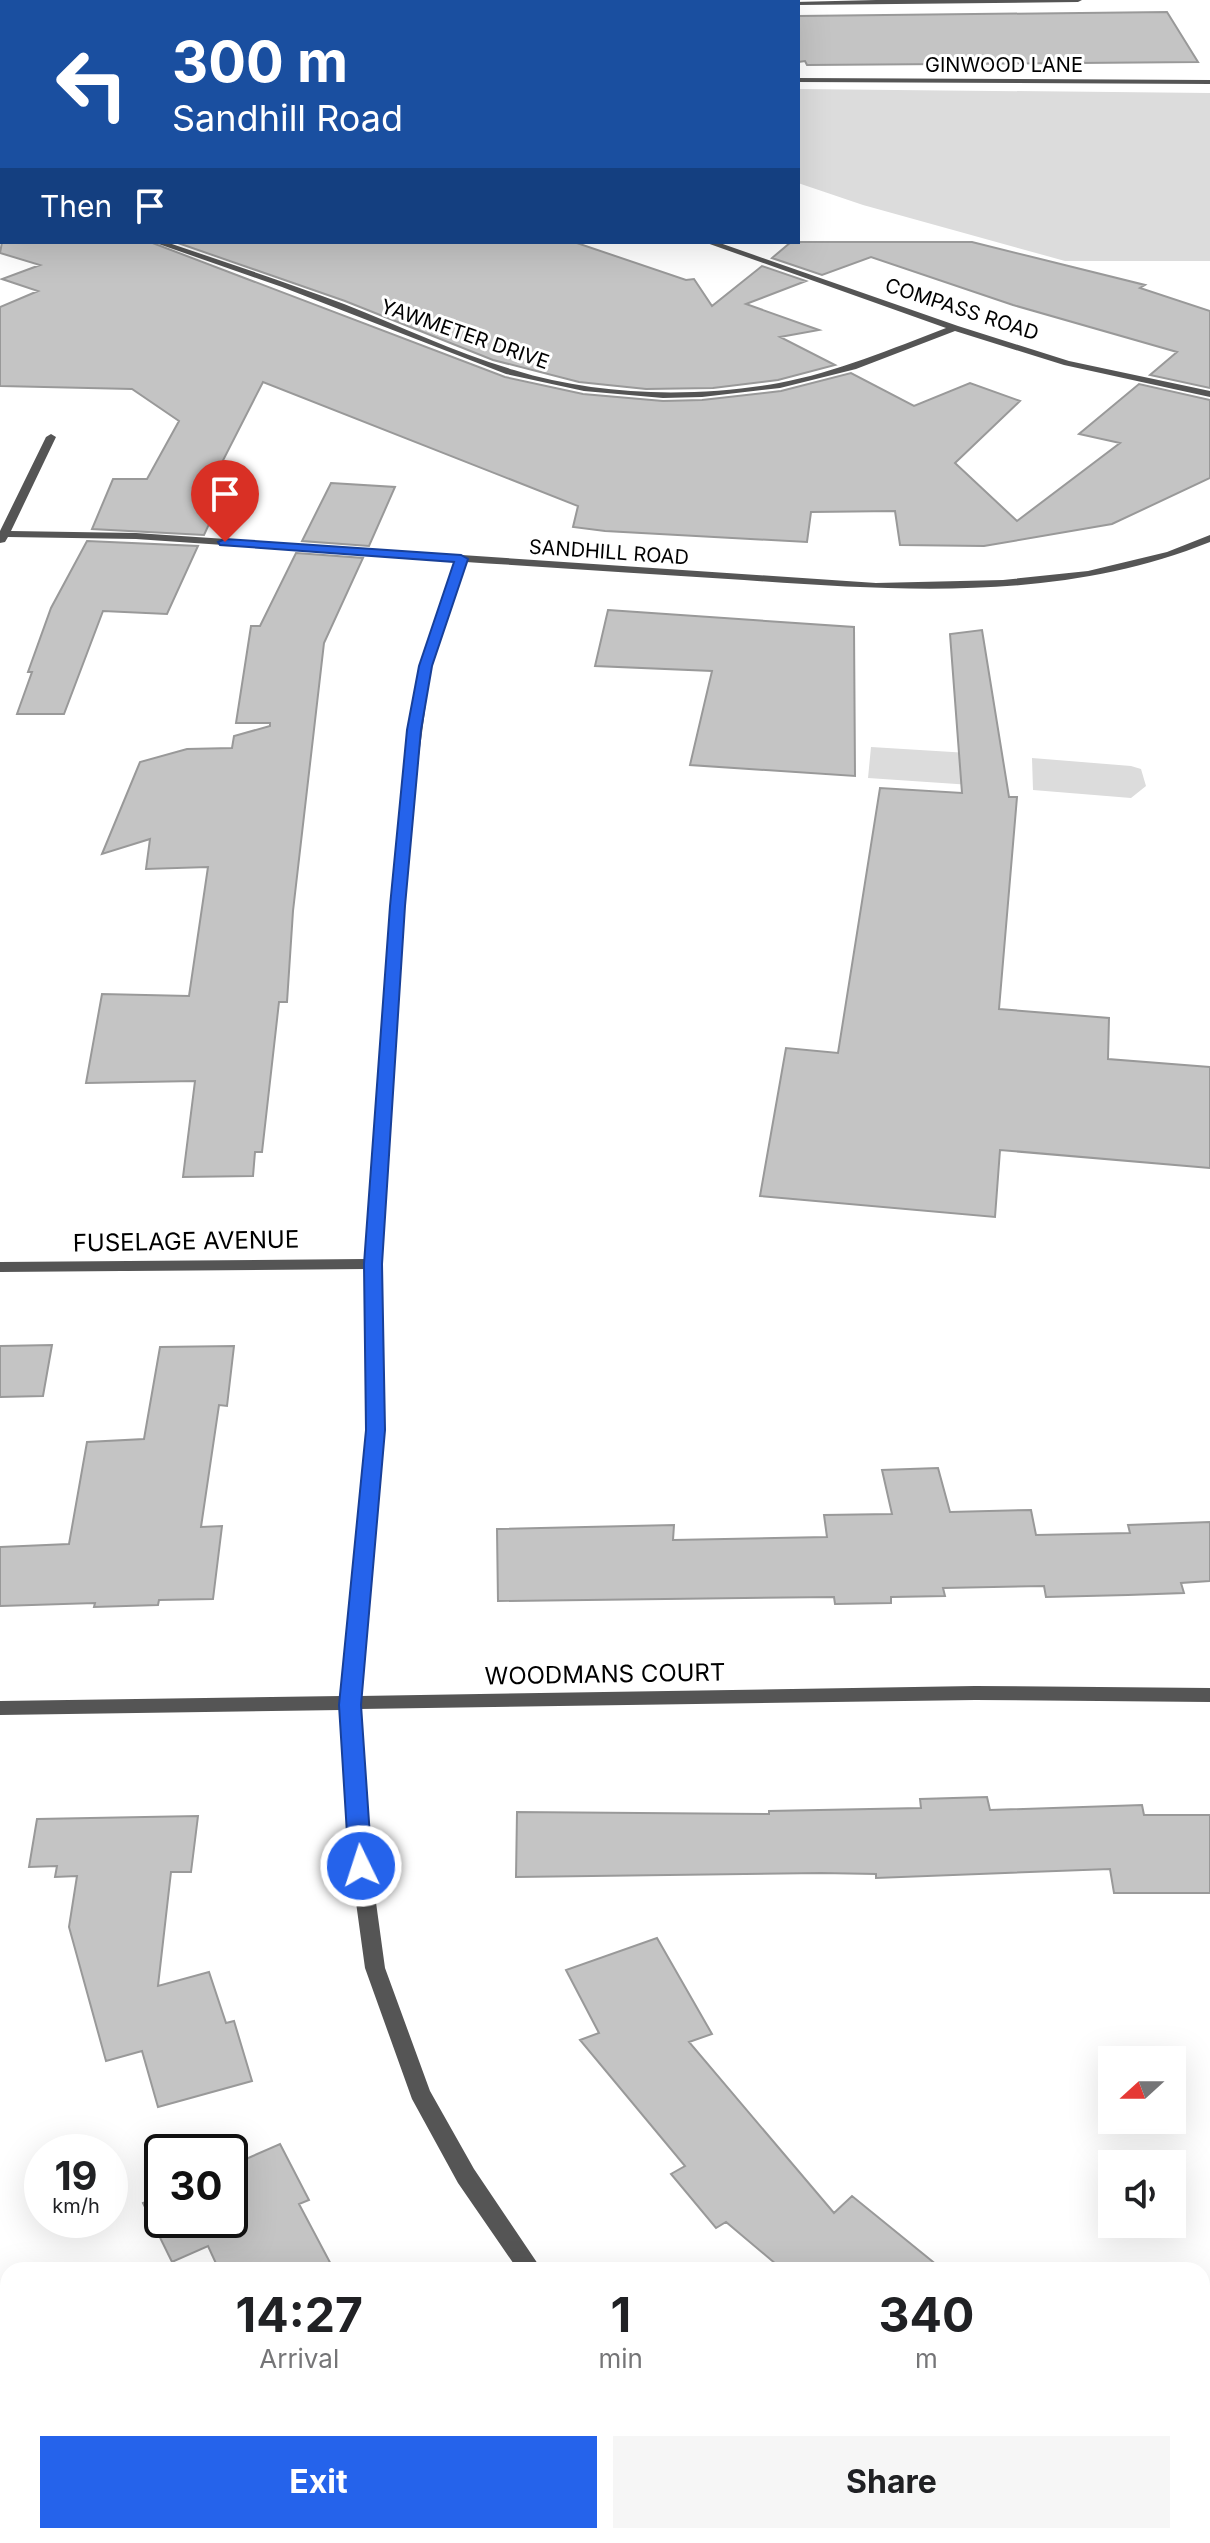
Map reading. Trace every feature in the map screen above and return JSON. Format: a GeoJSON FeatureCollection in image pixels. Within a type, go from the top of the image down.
{"type":"FeatureCollection","features":[{"type":"Feature","properties":{"kind":"street"},"geometry":{"type":"LineString","coordinates":[[800,3],[1078,0]]}},
{"type":"Feature","properties":{"kind":"street","name":"GINWOOD LANE"},"geometry":{"type":"LineString","coordinates":[[800,80],[1210,82]]}},
{"type":"Feature","properties":{"kind":"street","name":"YAWMETER DRIVE"},"geometry":{"type":"LineString","coordinates":[[163,244],[285,285],[509,372],[543,382],[590,389],[685,394],[773,387],[819,377],[955,328]]}},
{"type":"Feature","properties":{"kind":"street","name":"COMPASS ROAD"},"geometry":{"type":"LineString","coordinates":[[714,244],[955,328],[1067,363],[1210,394]]}},
{"type":"Feature","properties":{"kind":"street"},"geometry":{"type":"LineString","coordinates":[[1,536],[51,437]]}},
{"type":"Feature","properties":{"kind":"street","name":"SANDHILL ROAD"},"geometry":{"type":"LineString","coordinates":[[1,536],[136,536],[775,582],[965,586],[1051,580],[1122,566],[1210,538]]}},
{"type":"Feature","properties":{"kind":"street"},"geometry":{"type":"LineString","coordinates":[[461,559],[425,666],[414,730],[397,906],[373,1264],[376,1430],[350,1705],[361,1866],[375,1968],[420,2093],[466,2176],[525,2262]]}},
{"type":"Feature","properties":{"kind":"street","name":"FUSELAGE AVENUE"},"geometry":{"type":"LineString","coordinates":[[0,1267],[373,1264]]}},
{"type":"Feature","properties":{"kind":"street","name":"WOODMANS COURT"},"geometry":{"type":"LineString","coordinates":[[0,1708],[975,1693],[1210,1695]]}},
{"type":"Feature","properties":{"kind":"shaded area"},"geometry":{"type":"Polygon","coordinates":[[[800,89],[1210,93],[1210,261],[1065,261],[863,205],[800,184],[800,89]]]}},
{"type":"Feature","properties":{"kind":"shaded area"},"geometry":{"type":"Polygon","coordinates":[[[871,747],[1001,755],[1001,787],[868,778],[871,747]]]}},
{"type":"Feature","properties":{"kind":"shaded area"},"geometry":{"type":"Polygon","coordinates":[[[1032,758],[1131,766],[1141,769],[1146,786],[1131,798],[1033,790],[1032,758]]]}},
{"type":"Feature","properties":{"kind":"building"},"geometry":{"type":"Polygon","coordinates":[[[1167,12],[1198,62],[807,65],[805,61],[800,62],[800,16],[1167,12]]]}},
{"type":"Feature","properties":{"kind":"building"},"geometry":{"type":"Polygon","coordinates":[[[800,242],[972,242],[1145,285],[1140,288],[1210,311],[1210,388],[1150,375],[1177,352],[1013,305],[871,257],[822,275],[772,258],[789,244],[800,242]]]}},
{"type":"Feature","properties":{"kind":"building"},"geometry":{"type":"Polygon","coordinates":[[[2,244],[155,244],[505,377],[583,394],[663,401],[702,400],[781,391],[851,373],[914,406],[970,383],[1020,401],[955,463],[1017,521],[1120,443],[1079,434],[1139,384],[1210,400],[1210,478],[1112,524],[984,546],[900,545],[895,511],[811,512],[807,542],[605,531],[573,527],[578,506],[263,382],[215,476],[231,477],[204,535],[92,529],[113,479],[147,479],[179,421],[132,389],[0,386],[0,307],[38,291],[2,279],[40,265],[0,253],[2,244]]]}},
{"type":"Feature","properties":{"kind":"building"},"geometry":{"type":"Polygon","coordinates":[[[181,244],[580,244],[686,280],[694,279],[712,306],[762,266],[806,281],[746,304],[819,330],[780,337],[835,365],[778,380],[713,388],[646,389],[579,382],[493,360],[345,301],[181,244]]]}},
{"type":"Feature","properties":{"kind":"building"},"geometry":{"type":"Polygon","coordinates":[[[331,483],[395,487],[369,546],[302,541],[331,483]]]}},
{"type":"Feature","properties":{"kind":"building"},"geometry":{"type":"Polygon","coordinates":[[[87,541],[198,546],[167,614],[103,611],[64,714],[17,714],[51,608],[87,541]]]}},
{"type":"Feature","properties":{"kind":"building"},"geometry":{"type":"Polygon","coordinates":[[[296,553],[363,558],[324,643],[293,911],[287,1002],[279,1002],[262,1152],[255,1152],[253,1176],[183,1177],[195,1081],[86,1083],[102,994],[189,996],[208,867],[146,869],[150,839],[102,854],[140,762],[187,749],[232,748],[234,736],[270,726],[270,723],[236,723],[251,626],[260,626],[296,553]]]}},
{"type":"Feature","properties":{"kind":"building"},"geometry":{"type":"Polygon","coordinates":[[[608,610],[854,627],[855,776],[690,765],[712,671],[595,666],[608,610]]]}},
{"type":"Feature","properties":{"kind":"building"},"geometry":{"type":"Polygon","coordinates":[[[982,630],[1009,797],[1017,797],[999,1009],[1109,1018],[1108,1059],[1210,1067],[1210,1168],[1000,1150],[995,1217],[760,1196],[786,1048],[838,1053],[880,788],[962,793],[950,634],[982,630]]]}},
{"type":"Feature","properties":{"kind":"building"},"geometry":{"type":"Polygon","coordinates":[[[52,1345],[43,1396],[0,1397],[0,1346],[52,1345]]]}},
{"type":"Feature","properties":{"kind":"building"},"geometry":{"type":"Polygon","coordinates":[[[234,1346],[227,1406],[219,1405],[201,1527],[222,1526],[213,1599],[159,1600],[158,1605],[0,1606],[0,1547],[69,1544],[87,1442],[144,1439],[160,1347],[234,1346]]]}},
{"type":"Feature","properties":{"kind":"building"},"geometry":{"type":"Polygon","coordinates":[[[938,1468],[950,1512],[1031,1510],[1036,1535],[1130,1533],[1128,1525],[1210,1522],[1210,1581],[1181,1583],[1184,1593],[1128,1595],[1046,1597],[1044,1586],[943,1588],[945,1596],[891,1597],[891,1603],[835,1604],[834,1597],[498,1601],[497,1529],[674,1525],[673,1540],[827,1537],[824,1515],[892,1514],[882,1470],[938,1468]]]}},
{"type":"Feature","properties":{"kind":"building"},"geometry":{"type":"Polygon","coordinates":[[[987,1797],[990,1810],[1142,1805],[1144,1815],[1210,1815],[1210,1893],[1114,1893],[1110,1869],[876,1878],[876,1874],[821,1873],[516,1877],[517,1812],[769,1814],[769,1811],[921,1808],[920,1799],[987,1797]]]}},
{"type":"Feature","properties":{"kind":"building"},"geometry":{"type":"Polygon","coordinates":[[[198,1816],[191,1872],[171,1872],[158,1986],[209,1972],[226,2023],[234,2021],[252,2081],[158,2107],[142,2051],[106,2061],[69,1927],[77,1876],[55,1877],[57,1866],[29,1867],[37,1819],[198,1816]]]}},
{"type":"Feature","properties":{"kind":"building"},"geometry":{"type":"Polygon","coordinates":[[[657,1938],[712,2034],[689,2042],[834,2213],[852,2196],[933,2262],[774,2262],[726,2222],[716,2228],[671,2174],[685,2166],[580,2040],[599,2033],[566,1970],[657,1938]]]}},
{"type":"Feature","properties":{"kind":"building"},"geometry":{"type":"Polygon","coordinates":[[[280,2144],[309,2200],[299,2204],[330,2262],[215,2262],[208,2246],[172,2262],[160,2238],[248,2238],[248,2158],[280,2144]]]}},
{"type":"Feature","properties":{"kind":"route"},"geometry":{"type":"LineString","coordinates":[[225,542],[461,559],[447,609],[425,666],[414,730],[397,906],[373,1264],[376,1430],[350,1705],[361,1866]]}}]}
